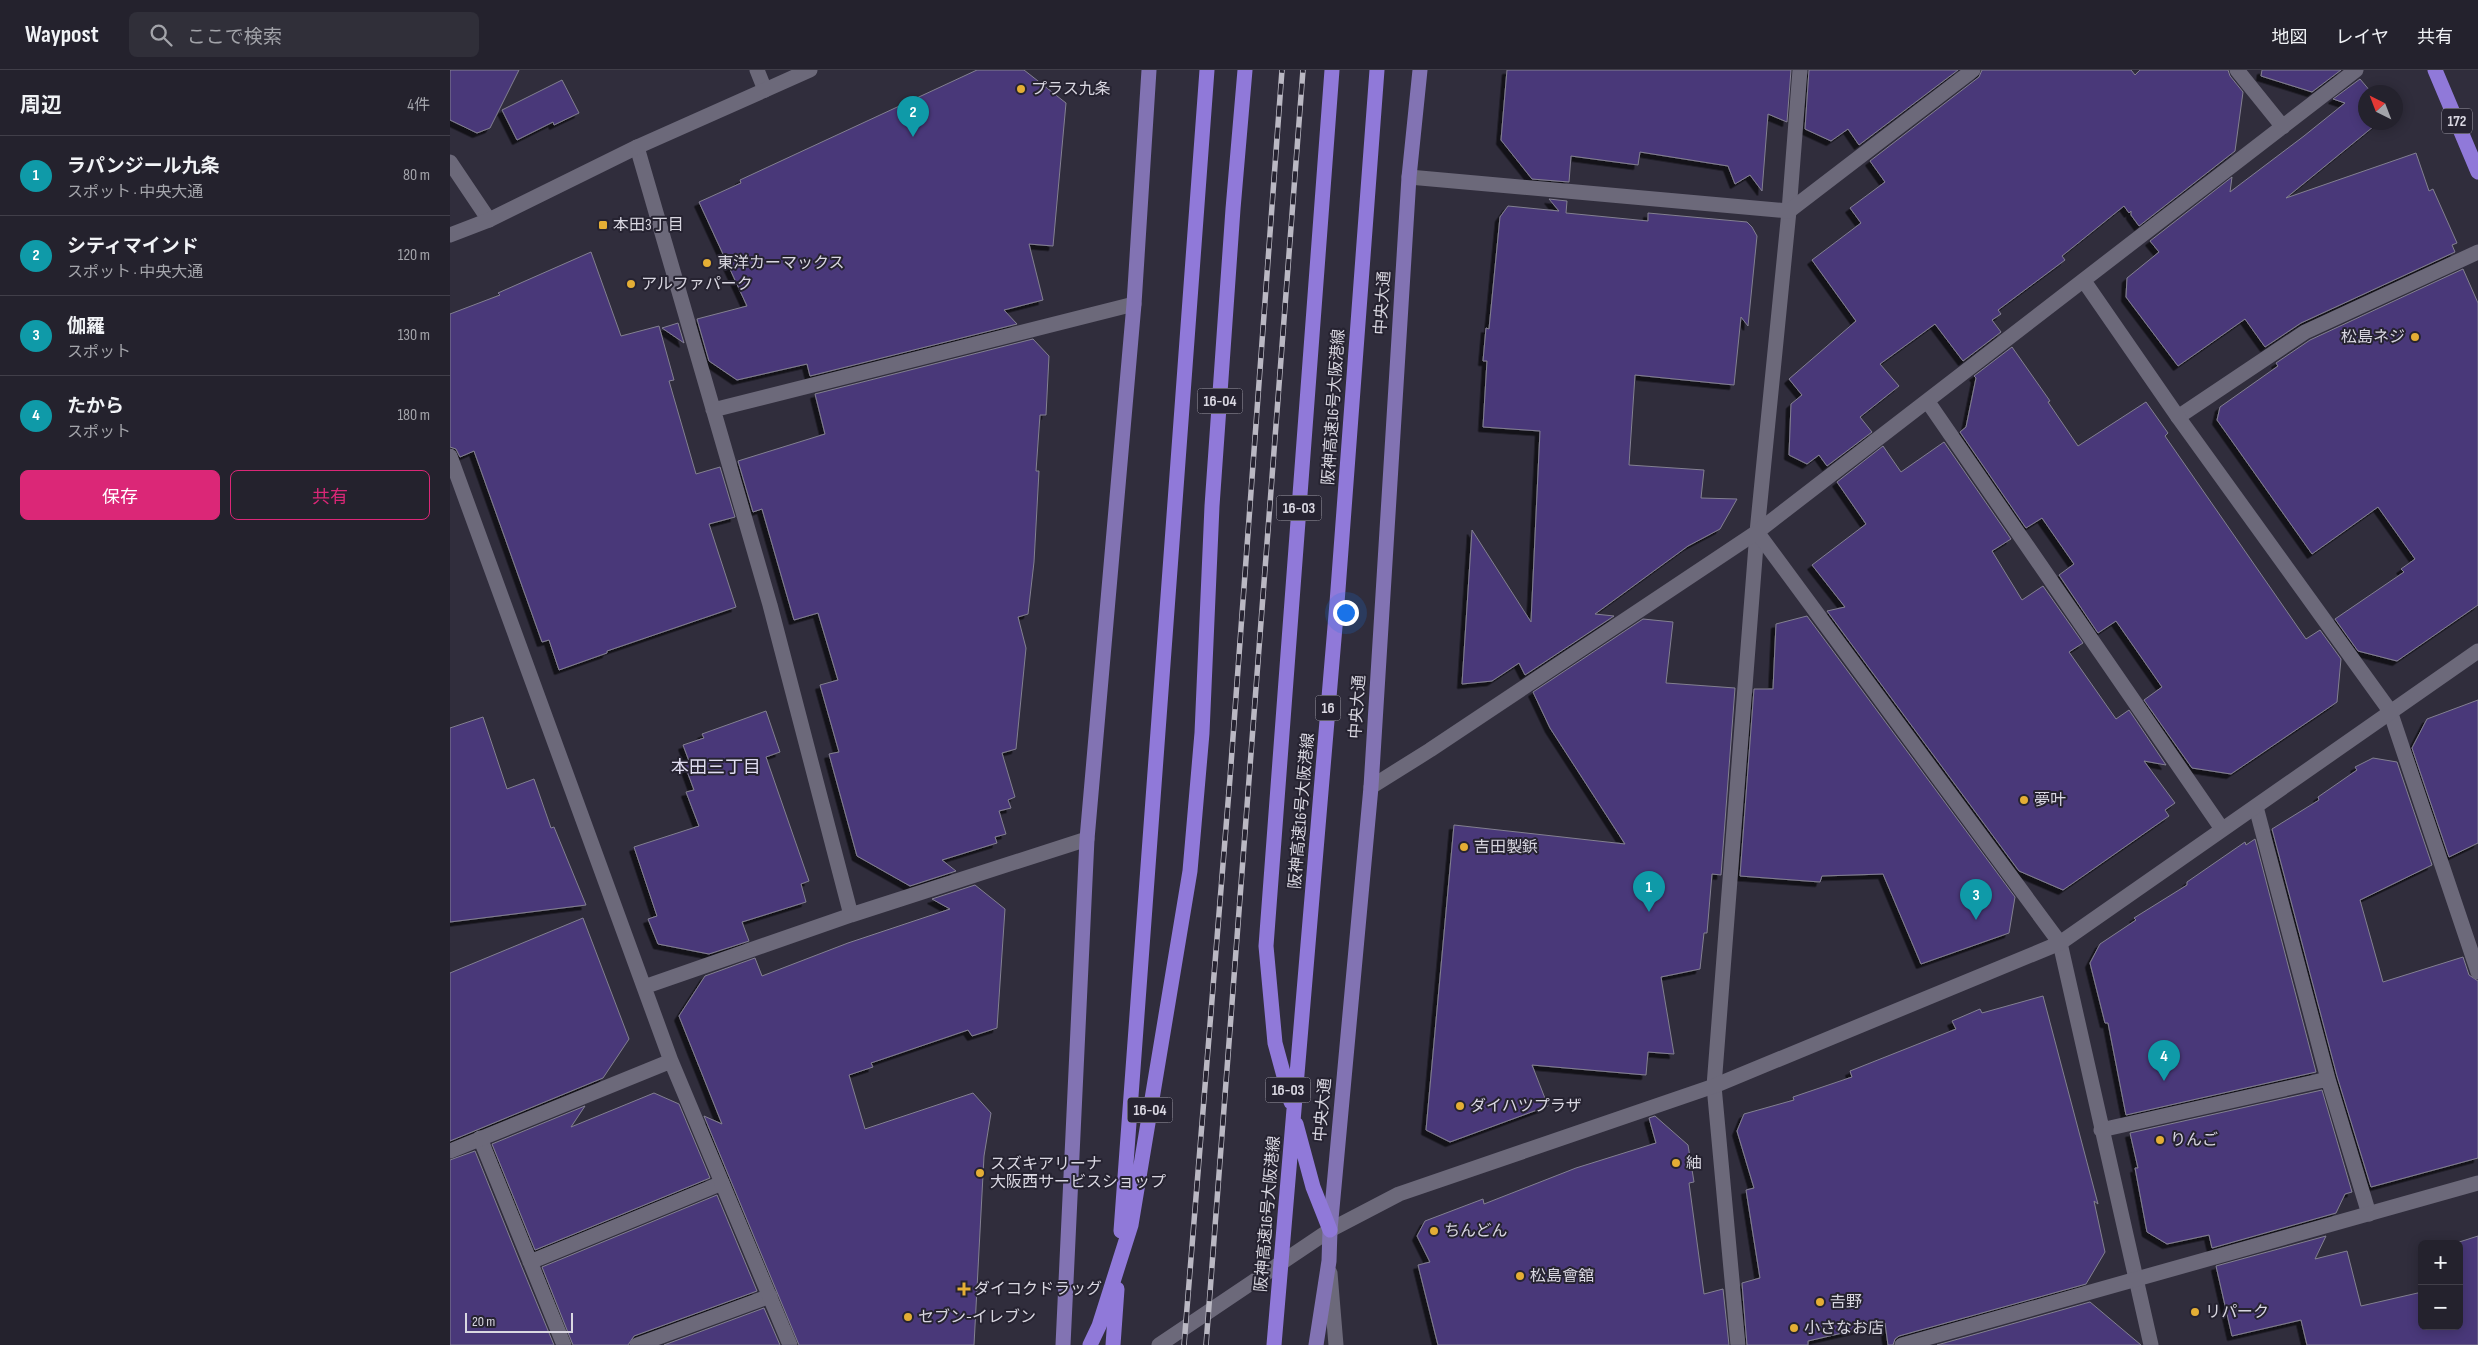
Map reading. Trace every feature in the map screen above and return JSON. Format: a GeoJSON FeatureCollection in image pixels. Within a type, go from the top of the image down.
{"type":"FeatureCollection","features":[{"type":"Feature","properties":{"kind":"highway"},"geometry":{"type":"LineString","coordinates":[[1112,1345],[1207,70]]}},
{"type":"Feature","properties":{"kind":"highway","name":"16-04"},"geometry":{"type":"LineString","coordinates":[[1090,1345],[1099,1326],[1131,1225],[1190,870],[1202,733],[1211,525],[1232,219],[1245,70]]}},
{"type":"Feature","properties":{"kind":"highway","name":"16-03"},"geometry":{"type":"LineString","coordinates":[[1330,1230],[1313,1187],[1275,1043],[1266,946],[1332,70]]}},
{"type":"Feature","properties":{"kind":"highway","name":"阪神高速16号大阪港線"},"geometry":{"type":"LineString","coordinates":[[1274,1345],[1337,603],[1377,70]]}},
{"type":"Feature","properties":{"kind":"highway","name":"172"},"geometry":{"type":"LineString","coordinates":[[2435,70],[2478,172]]}},
{"type":"Feature","properties":{"kind":"main road"},"geometry":{"type":"LineString","coordinates":[[1063,1345],[1087,839],[1134,304],[1149,70]]}},
{"type":"Feature","properties":{"kind":"main road","name":"中央大通"},"geometry":{"type":"LineString","coordinates":[[1316,1345],[1329,1261],[1330,1230],[1371,787],[1409,177],[1420,70]]}},
{"type":"Feature","properties":{"kind":"street"},"geometry":{"type":"LineString","coordinates":[[757,70],[765,90]]}},
{"type":"Feature","properties":{"kind":"street"},"geometry":{"type":"LineString","coordinates":[[450,235],[489,220],[637,147],[810,70]]}},
{"type":"Feature","properties":{"kind":"street"},"geometry":{"type":"LineString","coordinates":[[1738,1345],[1714,1086],[1757,532],[1789,211],[1800,70]]}},
{"type":"Feature","properties":{"kind":"street"},"geometry":{"type":"LineString","coordinates":[[1409,177],[1789,211],[1973,70]]}},
{"type":"Feature","properties":{"kind":"street"},"geometry":{"type":"LineString","coordinates":[[2237,70],[2282,127]]}},
{"type":"Feature","properties":{"kind":"street"},"geometry":{"type":"LineString","coordinates":[[1371,787],[1430,750],[1757,532],[2356,70]]}},
{"type":"Feature","properties":{"kind":"street"},"geometry":{"type":"LineString","coordinates":[[637,147],[770,605],[851,915]]}},
{"type":"Feature","properties":{"kind":"street"},"geometry":{"type":"LineString","coordinates":[[450,162],[489,220]]}},
{"type":"Feature","properties":{"kind":"street"},"geometry":{"type":"LineString","coordinates":[[2178,417],[2305,332],[2478,252]]}},
{"type":"Feature","properties":{"kind":"street"},"geometry":{"type":"LineString","coordinates":[[2084,281],[2178,417],[2390,711],[2478,972]]}},
{"type":"Feature","properties":{"kind":"street"},"geometry":{"type":"LineString","coordinates":[[713,410],[1134,304]]}},
{"type":"Feature","properties":{"kind":"street"},"geometry":{"type":"LineString","coordinates":[[1928,402],[2222,829]]}},
{"type":"Feature","properties":{"kind":"street"},"geometry":{"type":"LineString","coordinates":[[450,456],[671,1061],[790,1345]]}},
{"type":"Feature","properties":{"kind":"street"},"geometry":{"type":"LineString","coordinates":[[1757,532],[2060,943],[2100,1130],[2151,1345]]}},
{"type":"Feature","properties":{"kind":"street"},"geometry":{"type":"LineString","coordinates":[[1159,1345],[1330,1230],[1399,1194],[1714,1086],[2060,943],[2478,651]]}},
{"type":"Feature","properties":{"kind":"street"},"geometry":{"type":"LineString","coordinates":[[2256,807],[2328,1079],[2369,1214]]}},
{"type":"Feature","properties":{"kind":"street"},"geometry":{"type":"LineString","coordinates":[[644,987],[851,915],[1087,839]]}},
{"type":"Feature","properties":{"kind":"street"},"geometry":{"type":"LineString","coordinates":[[450,1150],[671,1061]]}},
{"type":"Feature","properties":{"kind":"street"},"geometry":{"type":"LineString","coordinates":[[2100,1130],[2328,1079]]}},
{"type":"Feature","properties":{"kind":"street"},"geometry":{"type":"LineString","coordinates":[[480,1138],[564,1345]]}},
{"type":"Feature","properties":{"kind":"street"},"geometry":{"type":"LineString","coordinates":[[530,1262],[722,1183]]}},
{"type":"Feature","properties":{"kind":"street"},"geometry":{"type":"LineString","coordinates":[[1902,1345],[2478,1183]]}},
{"type":"Feature","properties":{"kind":"street"},"geometry":{"type":"LineString","coordinates":[[1329,1261],[1336,1345]]}},
{"type":"Feature","properties":{"kind":"street"},"geometry":{"type":"LineString","coordinates":[[638,1345],[770,1296]]}},
{"type":"Feature","properties":{"kind":"building"},"geometry":{"type":"Polygon","coordinates":[[[450,70],[519,70],[490,128],[477,133],[450,120],[450,70]]]}},
{"type":"Feature","properties":{"kind":"building"},"geometry":{"type":"Polygon","coordinates":[[[977,70],[1024,70],[1066,103],[1053,246],[1029,244],[1043,300],[1004,310],[1017,324],[810,376],[807,364],[737,380],[709,361],[697,319],[747,306],[699,202],[741,183],[740,180],[977,70]]]}},
{"type":"Feature","properties":{"kind":"building"},"geometry":{"type":"Polygon","coordinates":[[[1507,70],[1791,70],[1787,122],[1768,114],[1762,191],[1750,175],[1735,184],[1728,166],[1640,152],[1638,165],[1571,156],[1569,182],[1532,179],[1501,140],[1507,70]]]}},
{"type":"Feature","properties":{"kind":"building"},"geometry":{"type":"Polygon","coordinates":[[[1809,70],[1958,70],[1859,145],[1848,129],[1831,141],[1805,129],[1809,70]]]}},
{"type":"Feature","properties":{"kind":"building"},"geometry":{"type":"Polygon","coordinates":[[[1982,70],[2131,70],[2135,75],[2140,70],[2228,70],[2230,76],[2243,92],[2235,151],[2139,226],[2131,215],[2131,211],[2129,213],[2124,206],[2062,256],[2065,260],[1998,310],[2001,314],[1992,320],[2001,332],[1963,361],[1935,324],[1880,364],[1899,386],[1860,417],[1872,432],[1827,466],[1819,455],[1807,464],[1789,455],[1791,404],[1802,395],[1789,379],[1856,321],[1812,260],[1861,223],[1850,208],[1885,182],[1870,161],[1979,77],[1982,70]]]}},
{"type":"Feature","properties":{"kind":"building"},"geometry":{"type":"Polygon","coordinates":[[[2262,70],[2341,70],[2312,92],[2261,76],[2262,70]]]}},
{"type":"Feature","properties":{"kind":"building"},"geometry":{"type":"Polygon","coordinates":[[[2360,79],[2365,85],[2358,85],[2358,130],[2369,130],[2286,198],[2416,153],[2429,191],[2433,189],[2457,243],[2452,245],[2455,252],[2301,323],[2265,347],[2245,319],[2178,366],[2126,297],[2127,278],[2159,252],[2150,241],[2232,177],[2230,192],[2345,103],[2333,99],[2360,79]]]}},
{"type":"Feature","properties":{"kind":"building"},"geometry":{"type":"Polygon","coordinates":[[[562,80],[579,113],[554,125],[553,122],[517,140],[502,110],[562,80]]]}},
{"type":"Feature","properties":{"kind":"building"},"geometry":{"type":"Polygon","coordinates":[[[1549,199],[1567,201],[1566,213],[1648,221],[1648,213],[1747,222],[1752,227],[1757,236],[1748,326],[1741,317],[1734,385],[1635,375],[1629,465],[1704,470],[1701,498],[1737,499],[1720,529],[1688,546],[1595,614],[1614,616],[1525,675],[1519,663],[1492,681],[1462,684],[1472,530],[1531,622],[1540,431],[1483,427],[1487,361],[1483,361],[1486,328],[1489,329],[1500,217],[1508,206],[1559,211],[1549,199]]]}},
{"type":"Feature","properties":{"kind":"building"},"geometry":{"type":"Polygon","coordinates":[[[591,252],[621,336],[659,326],[674,380],[669,381],[696,474],[720,467],[735,517],[709,524],[736,607],[607,651],[607,653],[559,670],[549,640],[542,642],[474,451],[460,457],[456,449],[450,447],[450,314],[500,295],[498,293],[591,252]]]}},
{"type":"Feature","properties":{"kind":"building"},"geometry":{"type":"Polygon","coordinates":[[[2463,269],[2478,303],[2478,605],[2397,661],[2358,651],[2335,619],[2404,572],[2401,569],[2415,559],[2378,507],[2312,554],[2217,420],[2220,407],[2278,366],[2276,363],[2310,340],[2463,269]]]}},
{"type":"Feature","properties":{"kind":"building"},"geometry":{"type":"Polygon","coordinates":[[[678,323],[684,343],[662,328],[678,323]]]}},
{"type":"Feature","properties":{"kind":"building"},"geometry":{"type":"Polygon","coordinates":[[[1033,339],[1049,356],[1046,415],[1040,415],[1036,471],[1039,471],[1034,562],[1028,614],[1018,617],[1026,648],[1016,749],[1002,753],[1015,797],[1008,800],[1011,808],[999,811],[1006,834],[995,837],[997,843],[942,860],[956,871],[910,886],[857,856],[829,754],[839,752],[820,685],[838,680],[818,613],[794,620],[762,509],[753,512],[738,461],[825,434],[815,394],[1033,339]]]}},
{"type":"Feature","properties":{"kind":"building"},"geometry":{"type":"Polygon","coordinates":[[[2012,347],[2050,401],[2048,402],[2078,446],[2146,402],[2168,433],[2165,436],[2306,639],[2320,630],[2341,659],[2337,702],[2231,774],[2192,768],[2144,700],[2162,687],[2116,621],[2098,633],[2059,575],[2074,564],[2042,518],[2026,528],[1960,432],[1966,427],[1976,378],[1974,376],[2012,347]]]}},
{"type":"Feature","properties":{"kind":"building"},"geometry":{"type":"Polygon","coordinates":[[[1944,442],[2011,539],[1992,551],[2022,600],[2043,586],[2083,643],[2069,652],[2116,719],[2129,710],[2166,765],[2144,761],[2175,803],[2165,810],[2169,816],[2063,890],[2019,871],[1827,611],[1845,607],[1812,565],[1866,524],[1837,482],[1883,446],[1901,472],[1944,442]]]}},
{"type":"Feature","properties":{"kind":"building"},"geometry":{"type":"Polygon","coordinates":[[[1807,616],[2015,897],[2009,933],[1921,964],[1883,874],[1822,876],[1820,882],[1740,876],[1754,689],[1773,689],[1776,624],[1807,616]]]}},
{"type":"Feature","properties":{"kind":"building"},"geometry":{"type":"Polygon","coordinates":[[[1643,619],[1673,622],[1666,683],[1735,688],[1721,875],[1712,874],[1707,933],[1704,933],[1700,969],[1661,977],[1674,1054],[1648,1052],[1646,1075],[1532,1065],[1548,1106],[1450,1142],[1426,1130],[1454,825],[1625,844],[1550,728],[1533,692],[1643,619]]]}},
{"type":"Feature","properties":{"kind":"building"},"geometry":{"type":"Polygon","coordinates":[[[2478,700],[2478,843],[2449,857],[2412,748],[2427,719],[2478,700]]]}},
{"type":"Feature","properties":{"kind":"building"},"geometry":{"type":"Polygon","coordinates":[[[766,711],[780,752],[766,757],[809,881],[801,884],[806,902],[742,922],[749,941],[709,954],[658,944],[648,919],[657,916],[634,847],[699,826],[686,792],[694,790],[684,763],[689,761],[683,745],[704,738],[702,734],[766,711]]]}},
{"type":"Feature","properties":{"kind":"building"},"geometry":{"type":"Polygon","coordinates":[[[483,717],[507,789],[534,779],[551,828],[554,827],[586,905],[450,922],[450,728],[483,717]]]}},
{"type":"Feature","properties":{"kind":"building"},"geometry":{"type":"Polygon","coordinates":[[[2373,758],[2397,762],[2432,865],[2360,900],[2383,982],[2463,957],[2469,975],[2478,981],[2478,1158],[2371,1187],[2337,1076],[2272,829],[2319,800],[2318,797],[2357,770],[2355,767],[2373,758]]]}},
{"type":"Feature","properties":{"kind":"building"},"geometry":{"type":"Polygon","coordinates":[[[2255,839],[2316,1072],[2126,1115],[2108,1023],[2105,1023],[2090,963],[2100,944],[2136,920],[2134,918],[2187,885],[2187,882],[2245,842],[2246,845],[2255,839]]]}},
{"type":"Feature","properties":{"kind":"building"},"geometry":{"type":"Polygon","coordinates":[[[975,885],[1005,909],[997,1028],[972,1036],[968,1030],[871,1063],[873,1067],[849,1075],[865,1129],[973,1093],[991,1113],[984,1156],[974,1345],[799,1345],[704,1116],[722,1124],[679,1016],[705,976],[755,958],[762,976],[848,943],[950,909],[932,899],[975,885]]]}},
{"type":"Feature","properties":{"kind":"building"},"geometry":{"type":"Polygon","coordinates":[[[583,918],[629,1039],[603,1078],[450,1141],[450,973],[583,918]]]}},
{"type":"Feature","properties":{"kind":"building"},"geometry":{"type":"Polygon","coordinates":[[[2043,996],[2098,1204],[2094,1201],[2105,1252],[2086,1284],[1899,1336],[1895,1339],[1893,1345],[1888,1345],[1885,1323],[1808,1341],[1808,1345],[1747,1345],[1742,1283],[1760,1278],[1746,1190],[1754,1188],[1737,1131],[1744,1114],[1794,1100],[1793,1097],[1852,1077],[1850,1071],[1956,1029],[1952,1021],[1980,1009],[1982,1013],[2043,996]]]}},
{"type":"Feature","properties":{"kind":"building"},"geometry":{"type":"Polygon","coordinates":[[[2322,1090],[2352,1192],[2345,1194],[2336,1213],[2212,1248],[2209,1235],[2167,1244],[2147,1232],[2135,1168],[2138,1168],[2130,1133],[2322,1090]]]}},
{"type":"Feature","properties":{"kind":"building"},"geometry":{"type":"Polygon","coordinates":[[[654,1093],[679,1104],[710,1178],[535,1250],[492,1144],[585,1106],[571,1127],[654,1093]]]}},
{"type":"Feature","properties":{"kind":"building"},"geometry":{"type":"Polygon","coordinates":[[[1655,1116],[1688,1145],[1694,1182],[1689,1183],[1704,1294],[1723,1289],[1729,1345],[1438,1345],[1418,1265],[1430,1262],[1417,1236],[1425,1221],[1483,1199],[1484,1204],[1576,1168],[1656,1143],[1649,1118],[1655,1116]]]}},
{"type":"Feature","properties":{"kind":"building"},"geometry":{"type":"Polygon","coordinates":[[[475,1151],[554,1345],[450,1345],[450,1160],[475,1151]]]}},
{"type":"Feature","properties":{"kind":"building"},"geometry":{"type":"Polygon","coordinates":[[[717,1195],[757,1291],[634,1336],[628,1345],[573,1345],[542,1267],[717,1195]]]}},
{"type":"Feature","properties":{"kind":"building"},"geometry":{"type":"Polygon","coordinates":[[[2326,1236],[2315,1259],[2347,1251],[2361,1306],[2418,1293],[2418,1330],[2463,1330],[2463,1241],[2478,1236],[2478,1345],[2307,1345],[2301,1320],[2232,1336],[2216,1266],[2326,1236]]]}},
{"type":"Feature","properties":{"kind":"building"},"geometry":{"type":"Polygon","coordinates":[[[2090,1302],[2141,1345],[1937,1345],[2090,1302]]]}},
{"type":"Feature","properties":{"kind":"building"},"geometry":{"type":"Polygon","coordinates":[[[764,1308],[780,1345],[664,1345],[764,1308]]]}},
{"type":"Feature","properties":{"kind":"railway"},"geometry":{"type":"LineString","coordinates":[[1184,1345],[1230,778],[1282,70]]}},
{"type":"Feature","properties":{"kind":"railway"},"geometry":{"type":"LineString","coordinates":[[1206,1345],[1303,70]]}},
{"type":"Feature","properties":{"kind":"place","name":"プラス九条"},"geometry":{"type":"Point","coordinates":[1021,89]}},
{"type":"Feature","properties":{"kind":"place","name":"シティマインド"},"geometry":{"type":"Point","coordinates":[913,137]}},
{"type":"Feature","properties":{"kind":"place","name":"本田3丁目"},"geometry":{"type":"Point","coordinates":[603,225]}},
{"type":"Feature","properties":{"kind":"place","name":"東洋カーマックス"},"geometry":{"type":"Point","coordinates":[707,263]}},
{"type":"Feature","properties":{"kind":"place","name":"アルファパーク"},"geometry":{"type":"Point","coordinates":[631,284]}},
{"type":"Feature","properties":{"kind":"place","name":"松島ネジ"},"geometry":{"type":"Point","coordinates":[2415,337]}},
{"type":"Feature","properties":{"kind":"place","name":"夢叶"},"geometry":{"type":"Point","coordinates":[2024,800]}},
{"type":"Feature","properties":{"kind":"place","name":"吉田製鋲"},"geometry":{"type":"Point","coordinates":[1464,847]}},
{"type":"Feature","properties":{"kind":"place","name":"ラパンジール九条"},"geometry":{"type":"Point","coordinates":[1649,912]}},
{"type":"Feature","properties":{"kind":"place","name":"伽羅"},"geometry":{"type":"Point","coordinates":[1976,920]}},
{"type":"Feature","properties":{"kind":"place","name":"たから"},"geometry":{"type":"Point","coordinates":[2164,1081]}},
{"type":"Feature","properties":{"kind":"place","name":"ダイハツプラザ"},"geometry":{"type":"Point","coordinates":[1460,1106]}},
{"type":"Feature","properties":{"kind":"place","name":"りんご"},"geometry":{"type":"Point","coordinates":[2160,1140]}},
{"type":"Feature","properties":{"kind":"place","name":"紬"},"geometry":{"type":"Point","coordinates":[1676,1163]}},
{"type":"Feature","properties":{"kind":"place","name":"スズキアリーナ 大阪西サービスショップ"},"geometry":{"type":"Point","coordinates":[980,1173]}},
{"type":"Feature","properties":{"kind":"place","name":"ちんどん"},"geometry":{"type":"Point","coordinates":[1434,1231]}},
{"type":"Feature","properties":{"kind":"place","name":"松島會舘"},"geometry":{"type":"Point","coordinates":[1520,1276]}},
{"type":"Feature","properties":{"kind":"place","name":"ダイコクドラッグ"},"geometry":{"type":"Point","coordinates":[964,1289]}},
{"type":"Feature","properties":{"kind":"place","name":"𠮷野"},"geometry":{"type":"Point","coordinates":[1820,1302]}},
{"type":"Feature","properties":{"kind":"place","name":"リパーク"},"geometry":{"type":"Point","coordinates":[2195,1312]}},
{"type":"Feature","properties":{"kind":"place","name":"セブン-イレブン"},"geometry":{"type":"Point","coordinates":[908,1317]}},
{"type":"Feature","properties":{"kind":"place","name":"小さなお店"},"geometry":{"type":"Point","coordinates":[1794,1328]}},
{"type":"Feature","properties":{"kind":"district","name":"本田三丁目"},"geometry":{"type":"Point","coordinates":[716,767]}}]}
